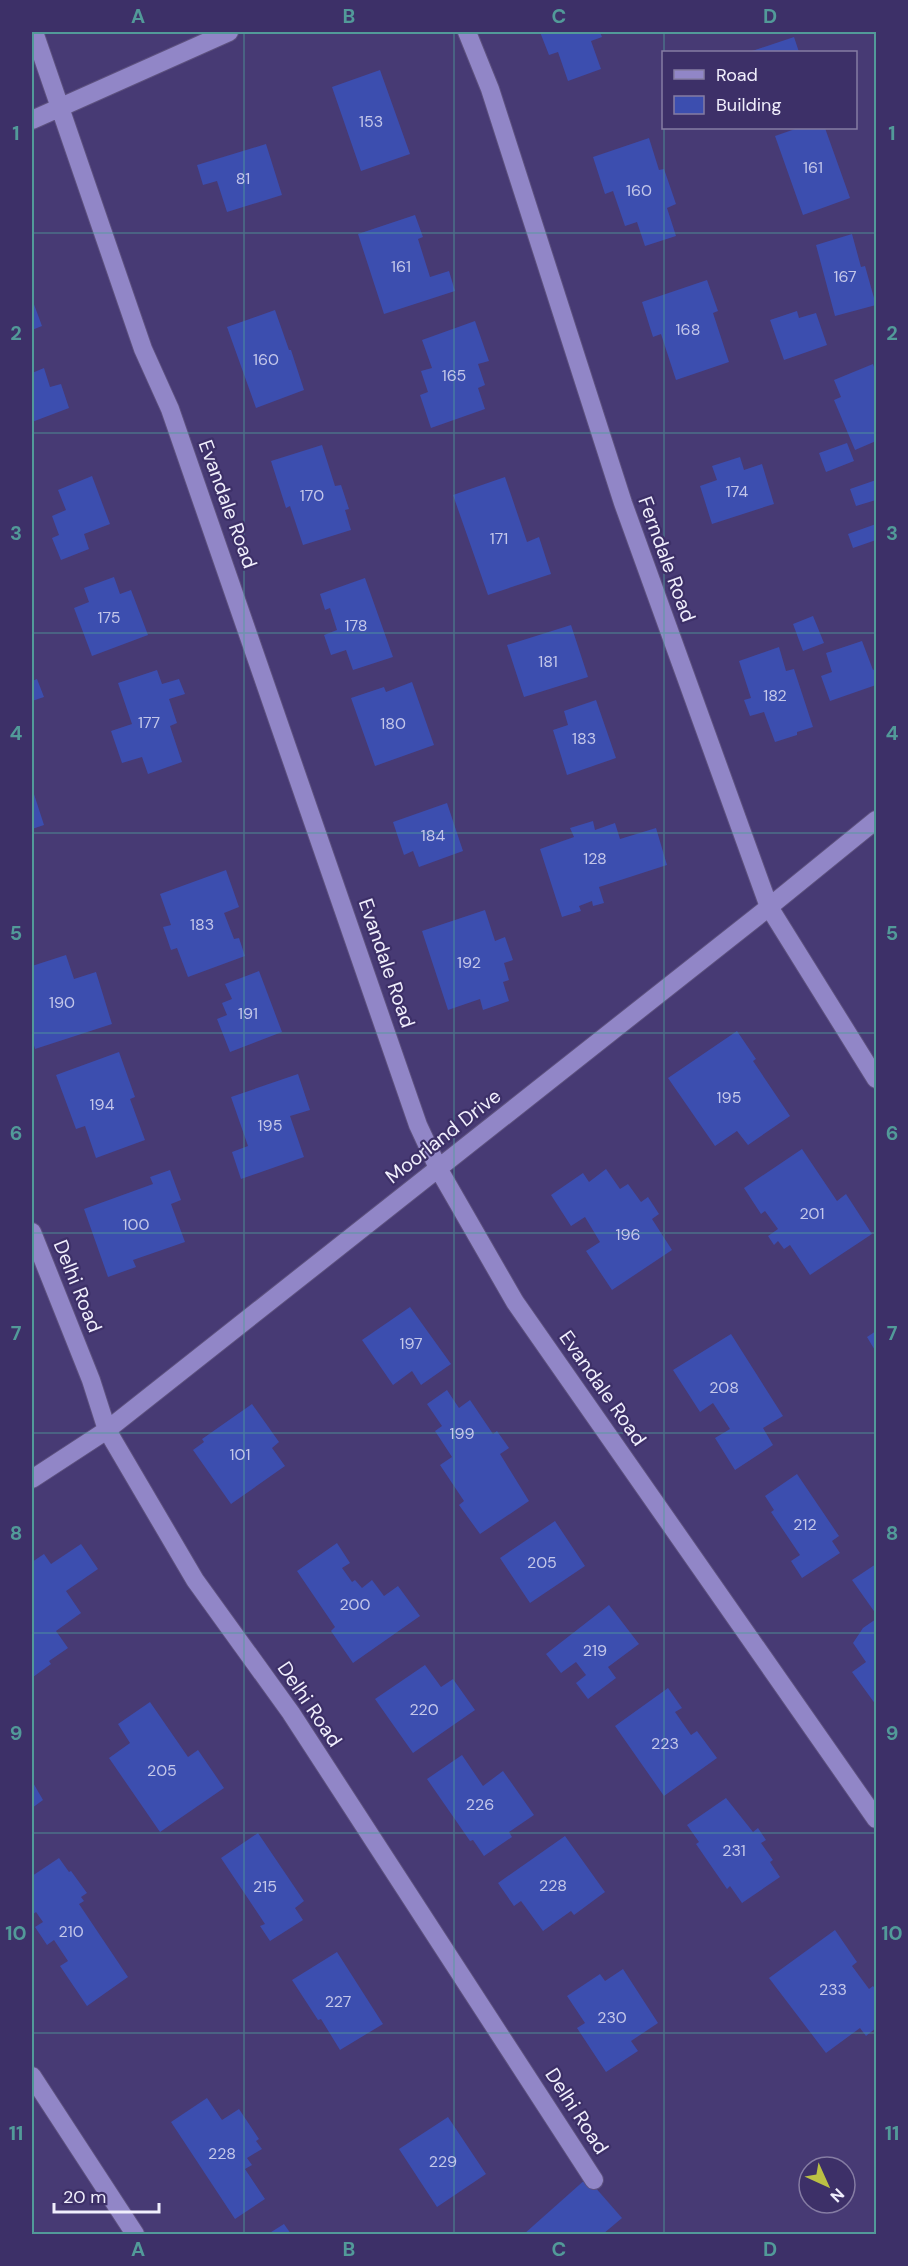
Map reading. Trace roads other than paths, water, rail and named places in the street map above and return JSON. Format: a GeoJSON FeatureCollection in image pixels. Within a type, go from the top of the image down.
{"type":"FeatureCollection","features":[{"type":"Feature","properties":{"kind":"street","name":"Evandale Road"},"geometry":{"type":"LineString","coordinates":[[34,32],[143,349],[170,408],[242,610],[418,1125],[438,1168],[515,1302],[876,1819]]}},
{"type":"Feature","properties":{"kind":"street"},"geometry":{"type":"LineString","coordinates":[[32,120],[229,32]]}},
{"type":"Feature","properties":{"kind":"street","name":"Ferndale Road"},"geometry":{"type":"LineString","coordinates":[[467,32],[490,89],[623,503],[769,907],[876,1079]]}},
{"type":"Feature","properties":{"kind":"street","name":"Moorland Drive"},"geometry":{"type":"LineString","coordinates":[[32,1479],[106,1430],[876,820]]}},
{"type":"Feature","properties":{"kind":"street","name":"Delhi Road"},"geometry":{"type":"LineString","coordinates":[[32,1232],[91,1380],[106,1430],[195,1580],[297,1723],[594,2180]]}},
{"type":"Feature","properties":{"kind":"street"},"geometry":{"type":"LineString","coordinates":[[32,2076],[135,2235]]}}]}
